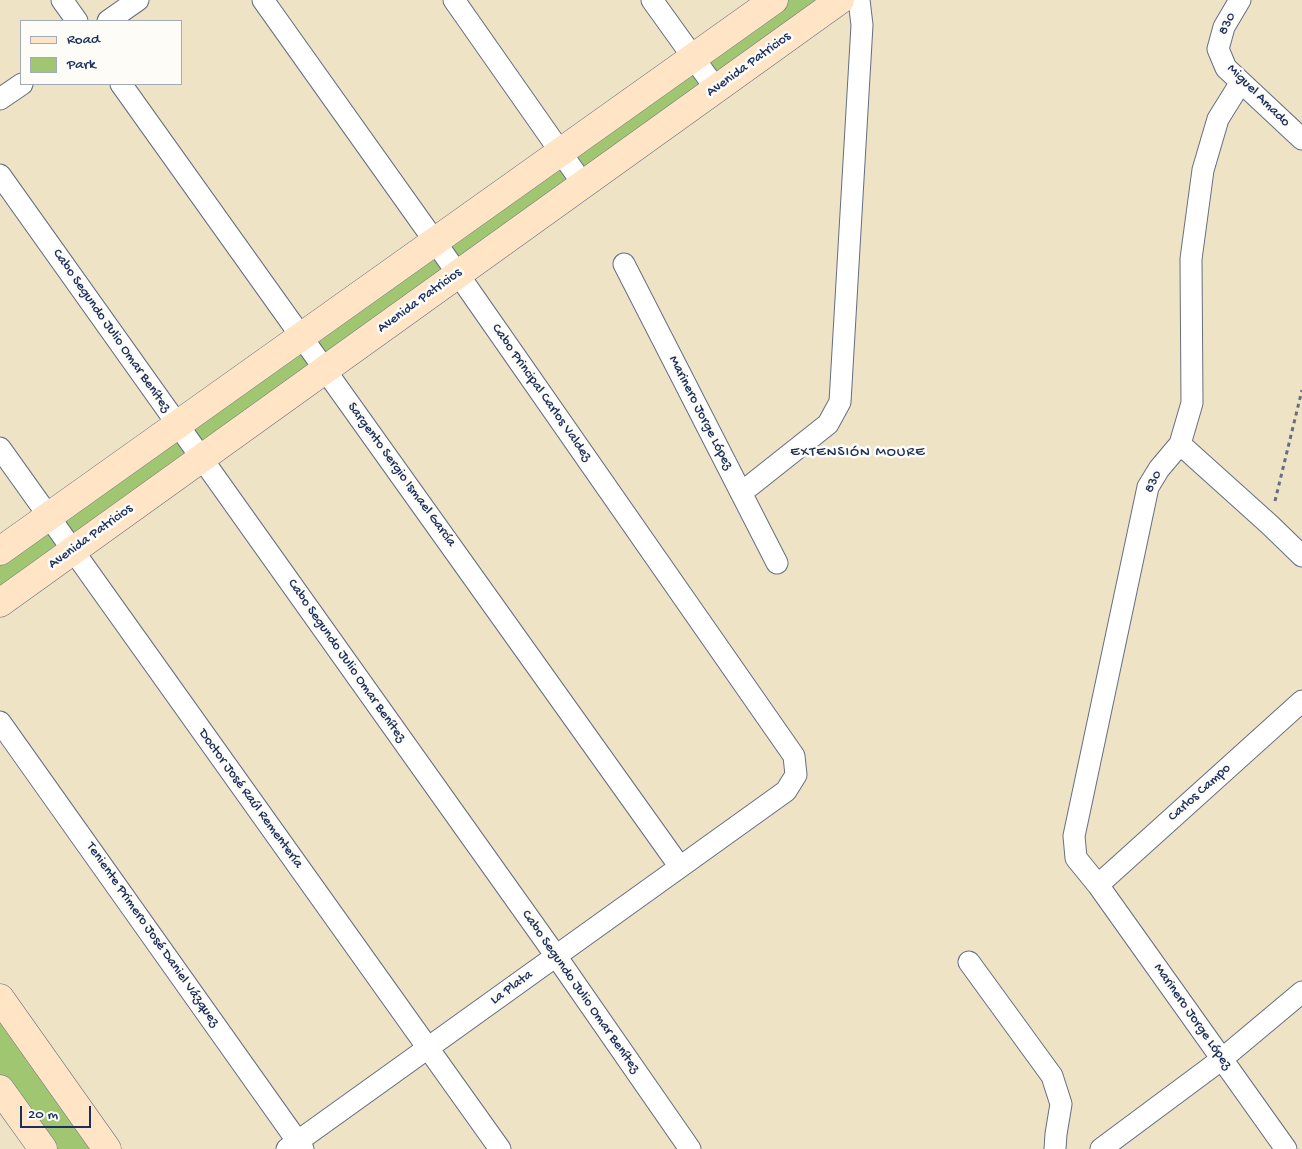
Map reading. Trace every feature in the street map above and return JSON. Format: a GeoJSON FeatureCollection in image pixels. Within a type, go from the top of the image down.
{"type":"FeatureCollection","features":[{"type":"Feature","properties":{"kind":"street"},"geometry":{"type":"LineString","coordinates":[[62,0],[75,20]]}},
{"type":"Feature","properties":{"kind":"street"},"geometry":{"type":"LineString","coordinates":[[109,20],[138,0]]}},
{"type":"Feature","properties":{"kind":"street","name":"Cabo Principal Carlos Valdez"},"geometry":{"type":"LineString","coordinates":[[263,0],[458,274],[794,756],[796,775],[786,791]]}},
{"type":"Feature","properties":{"kind":"street"},"geometry":{"type":"LineString","coordinates":[[454,0],[583,184]]}},
{"type":"Feature","properties":{"kind":"street"},"geometry":{"type":"LineString","coordinates":[[652,0],[716,89]]}},
{"type":"Feature","properties":{"kind":"street"},"geometry":{"type":"LineString","coordinates":[[0,551],[774,0]]}},
{"type":"Feature","properties":{"kind":"street","name":"Avenida Patricios"},"geometry":{"type":"LineString","coordinates":[[0,603],[840,0]]}},
{"type":"Feature","properties":{"kind":"street"},"geometry":{"type":"LineString","coordinates":[[741,493],[828,424],[840,402],[862,25],[859,0]]}},
{"type":"Feature","properties":{"kind":"street","name":"830"},"geometry":{"type":"LineString","coordinates":[[1218,49],[1224,27],[1240,0]]}},
{"type":"Feature","properties":{"kind":"street","name":"Miguel Amado"},"geometry":{"type":"LineString","coordinates":[[1218,49],[1226,68],[1302,139]]}},
{"type":"Feature","properties":{"kind":"street","name":"830"},"geometry":{"type":"LineString","coordinates":[[1098,885],[1076,858],[1074,836],[1148,487],[1159,469],[1180,444],[1192,403],[1191,259],[1203,170],[1218,119],[1241,82]]}},
{"type":"Feature","properties":{"kind":"street"},"geometry":{"type":"LineString","coordinates":[[0,99],[21,85]]}},
{"type":"Feature","properties":{"kind":"street","name":"Sargento Sergio Ismael García"},"geometry":{"type":"LineString","coordinates":[[122,85],[680,867]]}},
{"type":"Feature","properties":{"kind":"street","name":"Cabo Segundo Julio Omar Benítez"},"geometry":{"type":"LineString","coordinates":[[0,175],[556,956],[690,1149]]}},
{"type":"Feature","properties":{"kind":"street","name":"Marinero Jorge López"},"geometry":{"type":"LineString","coordinates":[[624,264],[777,563]]}},
{"type":"Feature","properties":{"kind":"street"},"geometry":{"type":"LineString","coordinates":[[1180,444],[1302,556]]}},
{"type":"Feature","properties":{"kind":"street","name":"Doctor José Raúl Rementería"},"geometry":{"type":"LineString","coordinates":[[0,448],[500,1149]]}},
{"type":"Feature","properties":{"kind":"street","name":"Carlos Campo"},"geometry":{"type":"LineString","coordinates":[[1098,885],[1302,700]]}},
{"type":"Feature","properties":{"kind":"street","name":"Teniente Primero José Daniel Vázquez"},"geometry":{"type":"LineString","coordinates":[[0,722],[296,1146]]}},
{"type":"Feature","properties":{"kind":"street","name":"La Plata"},"geometry":{"type":"LineString","coordinates":[[296,1146],[428,1048],[786,791]]}},
{"type":"Feature","properties":{"kind":"street","name":"Marinero Jorge López"},"geometry":{"type":"LineString","coordinates":[[1098,885],[1286,1149]]}},
{"type":"Feature","properties":{"kind":"street"},"geometry":{"type":"LineString","coordinates":[[969,962],[1052,1076],[1061,1104],[1056,1134],[1056,1149]]}},
{"type":"Feature","properties":{"kind":"street"},"geometry":{"type":"LineString","coordinates":[[1101,1149],[1222,1059],[1302,992]]}},
{"type":"Feature","properties":{"kind":"street"},"geometry":{"type":"LineString","coordinates":[[0,998],[107,1149]]}},
{"type":"Feature","properties":{"kind":"street"},"geometry":{"type":"LineString","coordinates":[[0,1090],[43,1149]]}},
{"type":"Feature","properties":{"kind":"path"},"geometry":{"type":"LineString","coordinates":[[1270,525],[1302,390]]}},
{"type":"Feature","properties":{"kind":"green space"},"geometry":{"type":"Polygon","coordinates":[[[774,0],[840,0],[0,603],[0,551],[774,0]]]}},
{"type":"Feature","properties":{"kind":"green space"},"geometry":{"type":"Polygon","coordinates":[[[0,998],[107,1149],[43,1149],[0,1089],[0,998]]]}},
{"type":"Feature","properties":{"kind":"district","name":"EXTENSIÓN MOURE"},"geometry":{"type":"Point","coordinates":[858,453]}}]}
